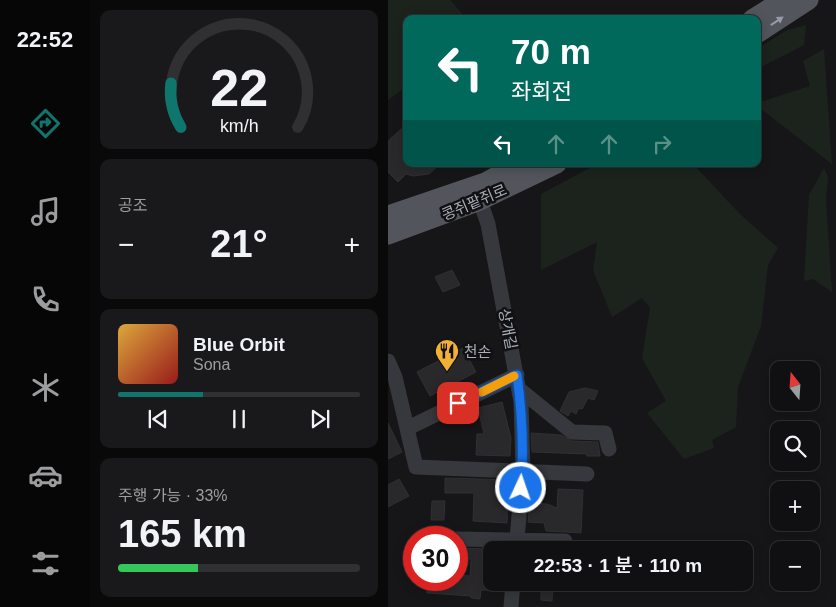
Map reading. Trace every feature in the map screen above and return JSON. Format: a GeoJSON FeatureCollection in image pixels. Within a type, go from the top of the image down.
{"type":"FeatureCollection","features":[{"type":"Feature","properties":{"kind":"main road"},"geometry":{"type":"LineString","coordinates":[[761,16],[796,3]]}},
{"type":"Feature","properties":{"kind":"main road"},"geometry":{"type":"LineString","coordinates":[[761,31],[796,3]]}},
{"type":"Feature","properties":{"kind":"main road","name":"콩쥐팥쥐로"},"geometry":{"type":"LineString","coordinates":[[388,215],[484,182],[512,167]]}},
{"type":"Feature","properties":{"kind":"main road","name":"콩쥐팥쥐로"},"geometry":{"type":"LineString","coordinates":[[388,234],[480,200],[551,167]]}},
{"type":"Feature","properties":{"kind":"street"},"geometry":{"type":"LineString","coordinates":[[388,208],[449,185],[461,190]]}},
{"type":"Feature","properties":{"kind":"street","name":"상개길"},"geometry":{"type":"LineString","coordinates":[[480,200],[488,224],[521,402],[523,471],[517,541]]}},
{"type":"Feature","properties":{"kind":"street"},"geometry":{"type":"LineString","coordinates":[[388,361],[395,377],[416,467],[587,474]]}},
{"type":"Feature","properties":{"kind":"street"},"geometry":{"type":"LineString","coordinates":[[408,428],[518,382],[572,432],[605,433],[609,449]]}},
{"type":"Feature","properties":{"kind":"street"},"geometry":{"type":"LineString","coordinates":[[468,539],[483,541]]}},
{"type":"Feature","properties":{"kind":"street"},"geometry":{"type":"LineString","coordinates":[[511,607],[512,591]]}},
{"type":"Feature","properties":{"kind":"shaded area"},"geometry":{"type":"Polygon","coordinates":[[[388,0],[450,0],[463,15],[403,15],[403,89],[388,100],[388,0]]]}},
{"type":"Feature","properties":{"kind":"shaded area"},"geometry":{"type":"Polygon","coordinates":[[[806,25],[804,45],[761,67],[761,46],[787,30],[806,25]]]}},
{"type":"Feature","properties":{"kind":"shaded area"},"geometry":{"type":"Polygon","coordinates":[[[824,49],[832,164],[761,109],[761,102],[810,86],[803,61],[824,49]]]}},
{"type":"Feature","properties":{"kind":"shaded area"},"geometry":{"type":"Polygon","coordinates":[[[591,167],[696,167],[740,214],[778,248],[768,265],[761,326],[738,387],[736,427],[712,440],[714,448],[684,459],[647,413],[666,401],[642,358],[650,308],[642,298],[612,317],[593,270],[597,242],[541,270],[541,194],[591,167]]]}},
{"type":"Feature","properties":{"kind":"shaded area"},"geometry":{"type":"Polygon","coordinates":[[[824,168],[828,177],[826,199],[832,292],[813,279],[804,281],[809,195],[824,168]]]}},
{"type":"Feature","properties":{"kind":"building"},"geometry":{"type":"Polygon","coordinates":[[[403,128],[403,167],[437,167],[429,174],[413,176],[406,174],[398,182],[388,172],[388,141],[403,128]]]}},
{"type":"Feature","properties":{"kind":"building"},"geometry":{"type":"Polygon","coordinates":[[[452,270],[460,285],[443,292],[435,277],[452,270]]]}},
{"type":"Feature","properties":{"kind":"building","name":"천손"},"geometry":{"type":"Polygon","coordinates":[[[463,348],[476,372],[430,396],[417,372],[463,348]]]}},
{"type":"Feature","properties":{"kind":"building"},"geometry":{"type":"Polygon","coordinates":[[[585,388],[598,391],[594,400],[588,398],[582,409],[579,408],[576,414],[571,411],[568,416],[560,411],[569,392],[585,388]]]}},
{"type":"Feature","properties":{"kind":"building"},"geometry":{"type":"Polygon","coordinates":[[[502,402],[511,438],[510,456],[476,455],[477,434],[484,434],[478,408],[502,402]]]}},
{"type":"Feature","properties":{"kind":"building"},"geometry":{"type":"Polygon","coordinates":[[[388,423],[402,452],[388,459],[388,423]]]}},
{"type":"Feature","properties":{"kind":"building"},"geometry":{"type":"Polygon","coordinates":[[[531,433],[561,435],[572,441],[598,442],[600,456],[532,452],[531,433]]]}},
{"type":"Feature","properties":{"kind":"building"},"geometry":{"type":"Polygon","coordinates":[[[445,478],[511,480],[511,493],[508,493],[507,523],[473,521],[474,493],[445,493],[445,478]]]}},
{"type":"Feature","properties":{"kind":"building"},"geometry":{"type":"Polygon","coordinates":[[[399,479],[409,496],[388,507],[388,485],[399,479]]]}},
{"type":"Feature","properties":{"kind":"building"},"geometry":{"type":"Polygon","coordinates":[[[558,489],[583,490],[581,533],[546,531],[544,523],[528,522],[530,503],[547,504],[557,508],[558,489]]]}},
{"type":"Feature","properties":{"kind":"building"},"geometry":{"type":"Polygon","coordinates":[[[432,501],[445,501],[444,520],[431,520],[432,501]]]}},
{"type":"Feature","properties":{"kind":"building"},"geometry":{"type":"Polygon","coordinates":[[[468,548],[483,549],[483,590],[481,590],[480,599],[471,598],[471,596],[427,593],[427,591],[468,591],[471,559],[468,559],[468,548]]]}},
{"type":"Feature","properties":{"kind":"building"},"geometry":{"type":"Polygon","coordinates":[[[541,591],[553,591],[552,601],[541,600],[541,591]]]}},
{"type":"Feature","properties":{"kind":"slow traffic"},"geometry":{"type":"LineString","coordinates":[[482,392],[514,376]]}},
{"type":"Feature","properties":{"kind":"place","name":"천손"},"geometry":{"type":"Point","coordinates":[447,372]}},
{"type":"Feature","properties":{"kind":"route"},"geometry":{"type":"LineString","coordinates":[[458,403],[517,375],[521,402],[523,471],[521,488]]}}]}
